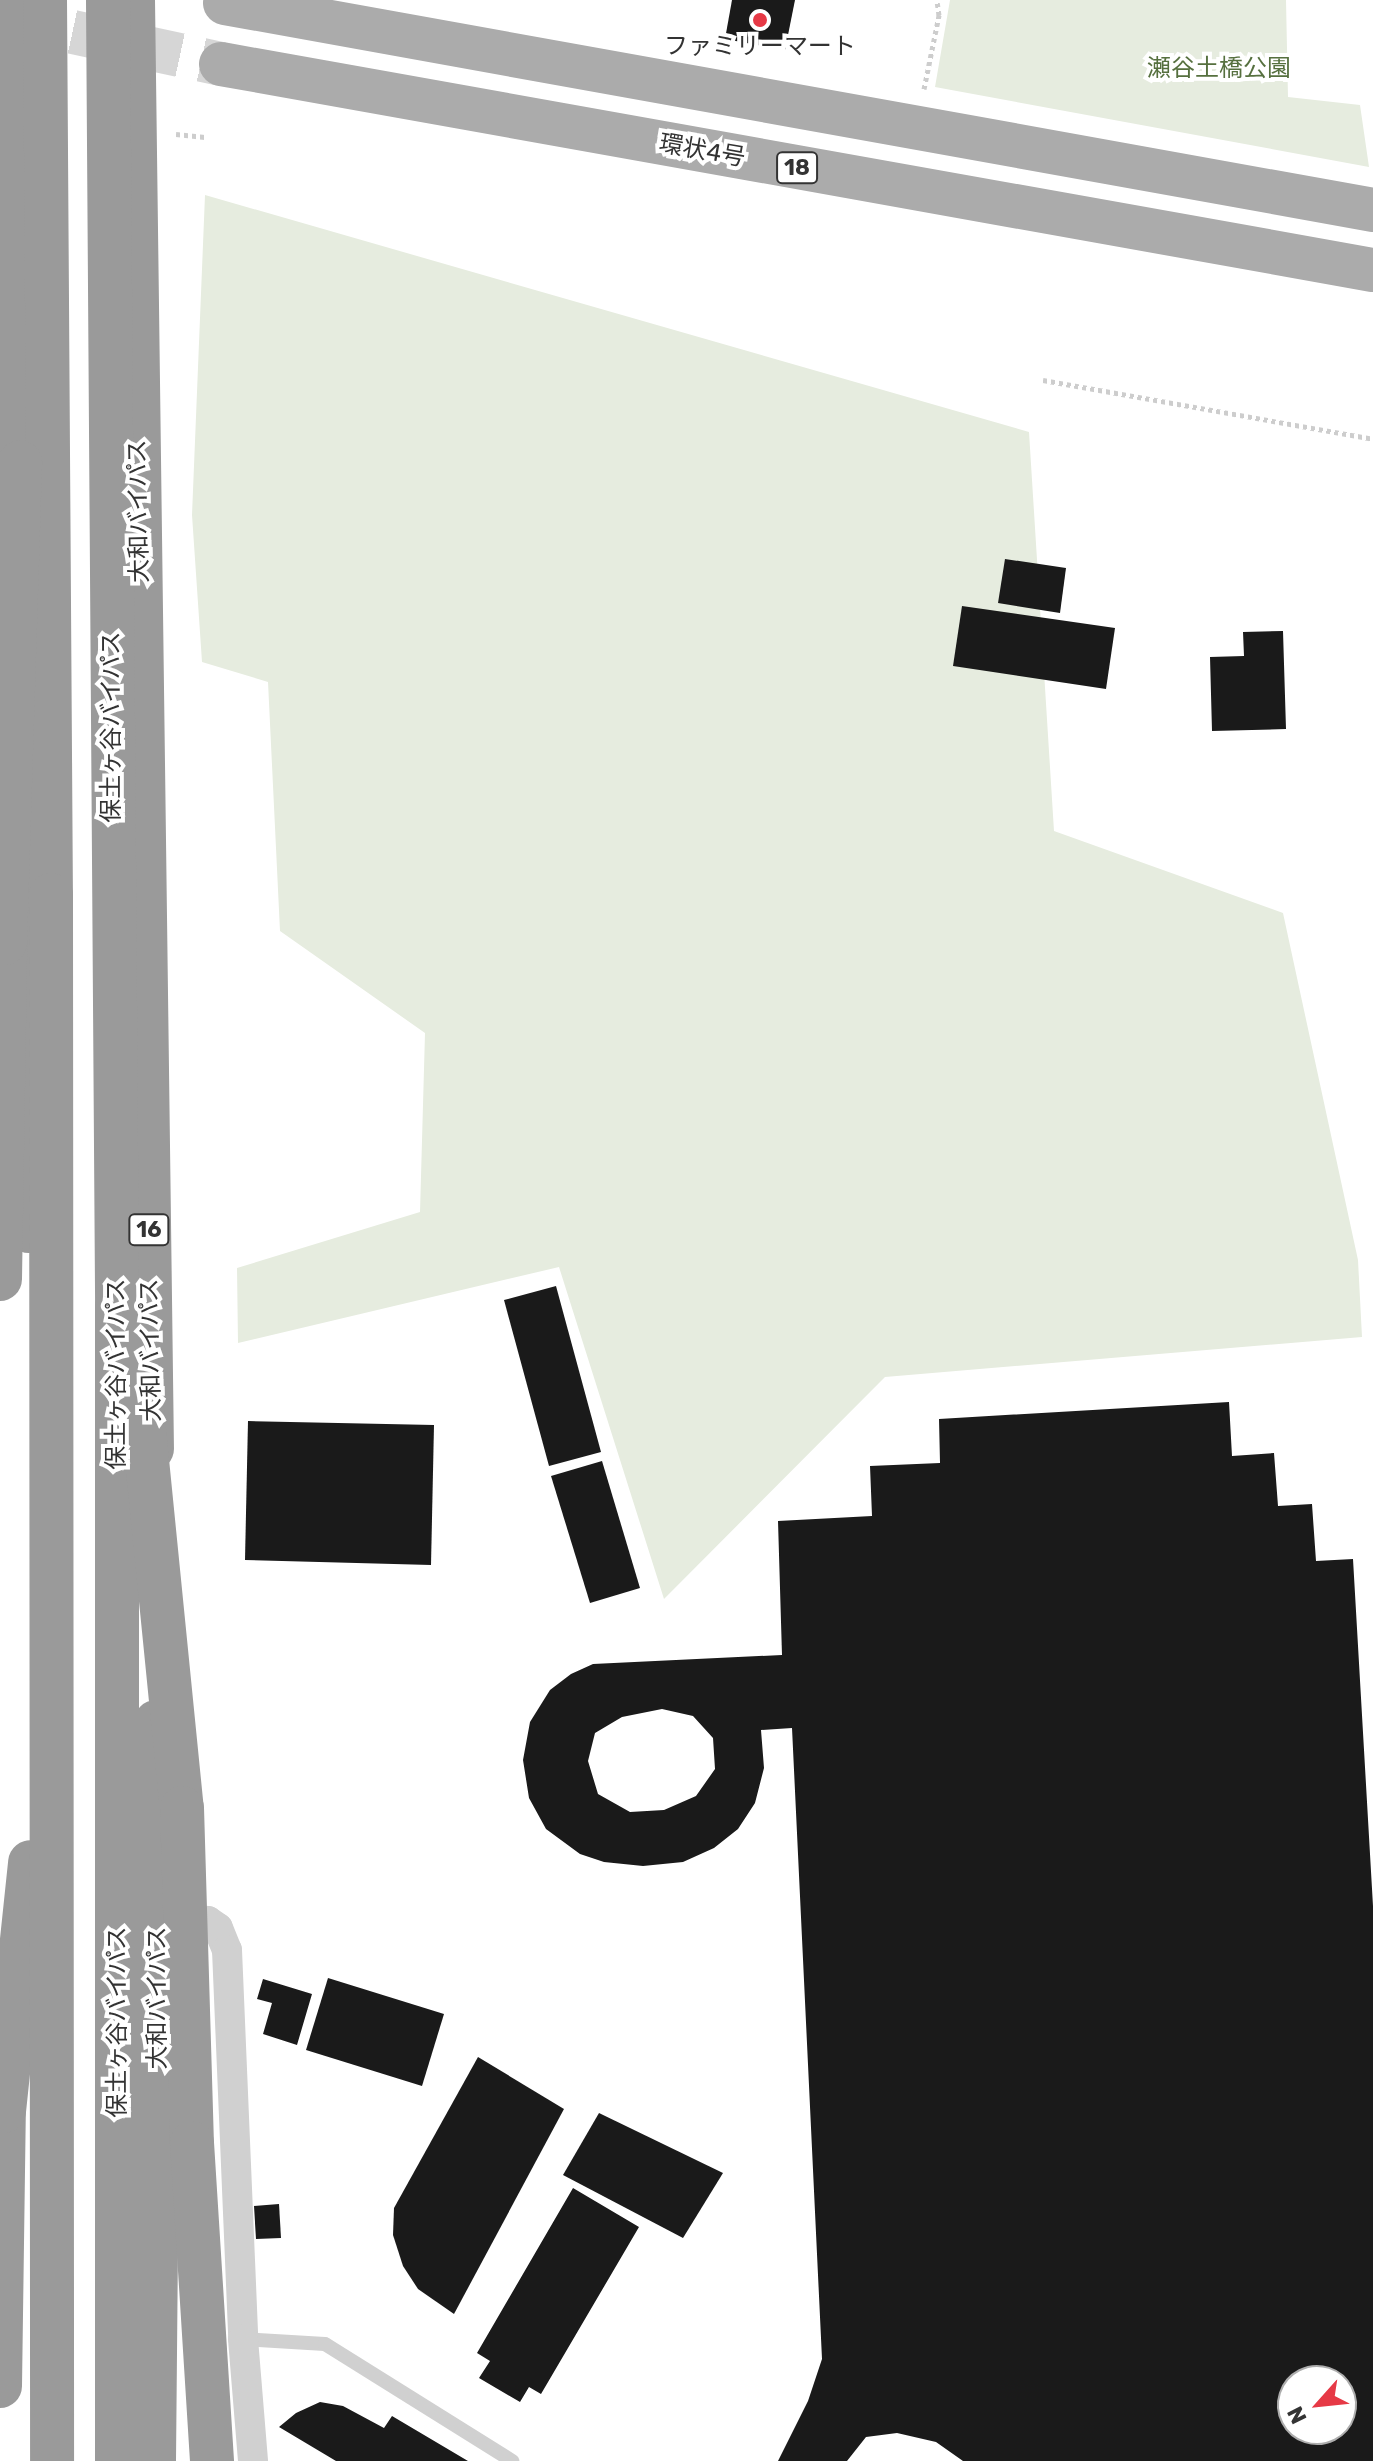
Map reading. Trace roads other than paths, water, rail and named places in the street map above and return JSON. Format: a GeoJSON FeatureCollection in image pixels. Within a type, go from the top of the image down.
{"type":"FeatureCollection","features":[{"type":"Feature","properties":{"kind":"highway"},"geometry":{"type":"LineString","coordinates":[[18,0],[15,1194],[30,1862],[31,2461]]}},
{"type":"Feature","properties":{"kind":"highway"},"geometry":{"type":"LineString","coordinates":[[0,1279],[5,943],[34,0]]}},
{"type":"Feature","properties":{"kind":"highway"},"geometry":{"type":"LineString","coordinates":[[45,0],[51,895],[52,2461]]}},
{"type":"Feature","properties":{"kind":"highway","name":"保土ヶ谷バイパス"},"geometry":{"type":"LineString","coordinates":[[108,0],[115,1155],[145,2460]]}},
{"type":"Feature","properties":{"kind":"highway","name":"大和バイパス"},"geometry":{"type":"LineString","coordinates":[[133,0],[159,1918],[145,2460]]}},
{"type":"Feature","properties":{"kind":"highway"},"geometry":{"type":"LineString","coordinates":[[115,1155],[182,1808],[192,2143],[212,2461]]}},
{"type":"Feature","properties":{"kind":"highway"},"geometry":{"type":"LineString","coordinates":[[0,2386],[4,2111],[30,1862]]}},
{"type":"Feature","properties":{"kind":"main road"},"geometry":{"type":"LineString","coordinates":[[225,3],[1373,210]]}},
{"type":"Feature","properties":{"kind":"main road","name":"環状4号"},"geometry":{"type":"LineString","coordinates":[[221,64],[1373,270]]}},
{"type":"Feature","properties":{"kind":"street"},"geometry":{"type":"LineString","coordinates":[[159,1918],[208,1921],[218,1928],[227,1950],[243,2339],[253,2461]]}},
{"type":"Feature","properties":{"kind":"lane"},"geometry":{"type":"LineString","coordinates":[[243,2339],[325,2344],[512,2461]]}},
{"type":"Feature","properties":{"kind":"tunnel"},"geometry":{"type":"LineString","coordinates":[[8,18],[221,64]]}},
{"type":"Feature","properties":{"kind":"place","name":"ファミリーマート"},"geometry":{"type":"Point","coordinates":[760,20]}},
{"type":"Feature","properties":{"kind":"park label","name":"瀬谷土橋公園"},"geometry":{"type":"Point","coordinates":[1219,69]}}]}
